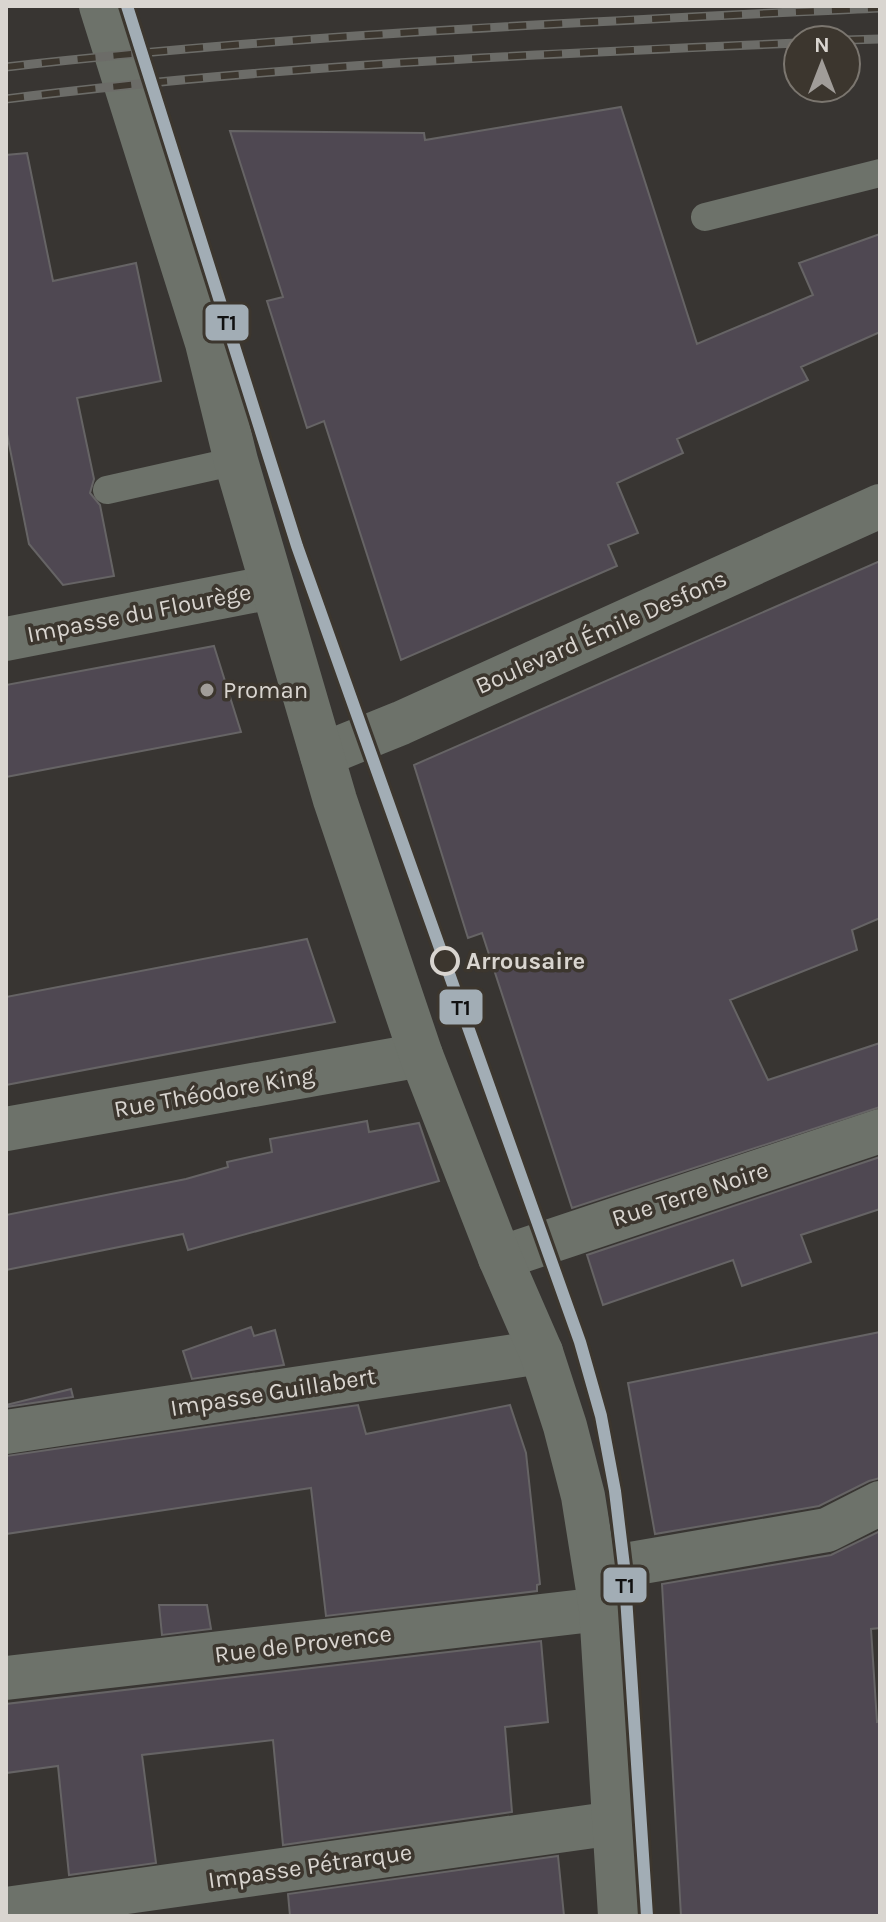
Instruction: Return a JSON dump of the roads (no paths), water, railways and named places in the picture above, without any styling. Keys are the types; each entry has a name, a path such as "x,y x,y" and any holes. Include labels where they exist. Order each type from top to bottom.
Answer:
{"street":[{"path":"101,6 207,343 236,461 322,755 421,1055 500,1258 541,1352 579,1482 598,1589 620,1916"},
{"name":"Boulevard Émile Desfons","path":"322,755 401,723 880,506"},
{"name":"Impasse du Flourège","path":"6,639 272,587"},
{"name":"Rue Théodore King","path":"6,1129 421,1055"},
{"name":"Rue Terre Noire","path":"500,1258 880,1131"},
{"name":"Impasse Guillabert","path":"6,1432 541,1352"},
{"name":"Rue de Provence","path":"6,1678 598,1589 827,1530 880,1503"},
{"name":"Impasse Pétrarque","path":"6,1909 615,1823"}],"lane":[{"path":"705,217 880,173"},
{"path":"107,490 236,461"}],"railway":[{"path":"6,67 333,38 880,8"},
{"path":"862,40 880,39"},
{"path":"6,99 302,70 782,44"}],"place":[{"name":"Proman","path":"207,690"},
{"name":"Arrousaire","path":"445,961"}]}
